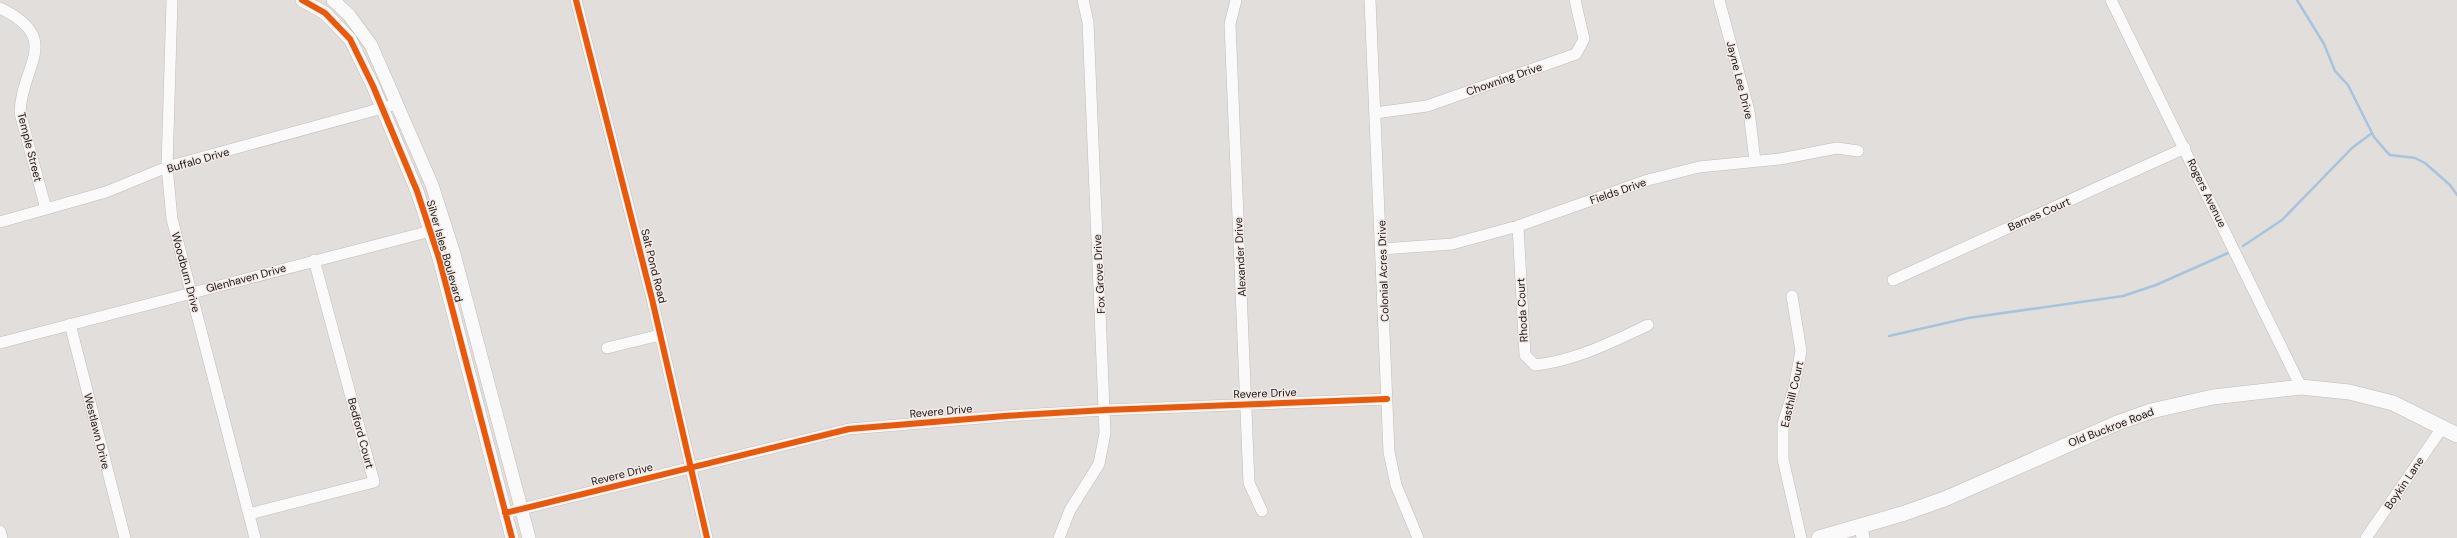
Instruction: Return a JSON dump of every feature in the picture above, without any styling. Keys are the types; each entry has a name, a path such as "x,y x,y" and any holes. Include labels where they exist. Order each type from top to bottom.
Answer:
{"main road":[{"name":"Old Buckroe Road","path":"1819,538 1862,532 1947,498 2117,423 2151,411 2213,396 2302,387 2349,392 2374,397 2393,403 2457,435"}],"street":[{"name":"Woodburn Drive","path":"172,0 167,168 172,219 255,538"},
{"name":"Silver Isles Boulevard","path":"302,0 325,14 350,39 383,110 417,191 430,231 512,538"},
{"name":"Silver Isles Boulevard","path":"333,0 363,31 432,185 446,227 529,538"},
{"name":"Salt Pond Road","path":"576,0 692,466 707,538"},
{"name":"Fox Grove Drive","path":"1059,538 1070,510 1099,464 1104,446 1105,410 1088,22 1083,0"},
{"name":"Alexander Drive","path":"1236,0 1230,24 1249,483 1262,511"},
{"name":"Colonial Acres Drive","path":"1370,0 1382,249 1387,399 1392,470 1418,538"},
{"name":"Chowning Drive","path":"1375,113 1427,106 1576,54 1584,39 1575,0"},
{"name":"Jayne Lee Drive","path":"1719,0 1749,111 1755,161"},
{"name":"Rogers Avenue","path":"2111,0 2302,387"},
{"name":"Temple Street","path":"0,8 16,16 30,29 35,42 36,56 20,99 20,113 46,209"},
{"name":"Buffalo Drive","path":"0,222 106,192 167,168 383,110 397,104"},
{"name":"Fields Drive","path":"1382,249 1452,244 1518,226 1656,178 1699,166 1780,159 1837,148 1858,151"},
{"name":"Barnes Court","path":"1893,280 2185,148"},
{"name":"Rhoda Court","path":"1518,226 1525,355 1535,365 1552,363 1595,349 1648,325"},
{"name":"Glenhaven Drive","path":"0,343 314,260 446,227"},
{"name":"Bedford Court","path":"249,514 374,482 314,260"},
{"name":"Easthill Court","path":"1792,296 1801,352 1794,388 1783,424 1783,459 1801,538"},
{"name":"Westlawn Drive","path":"70,324 124,538"},
{"path":"607,348 660,335"},
{"name":"Revere Drive","path":"506,513 692,466 849,429 1105,410 1387,399"},
{"name":"Boykin Lane","path":"2366,538 2442,428"},
{"path":"0,531 2,538"}],"waterway":[{"path":"2297,0 2324,44 2335,71 2348,85 2374,137 2390,155 2415,158 2425,163 2450,185 2457,195"},
{"path":"2243,246 2282,220 2352,148 2372,133"},
{"path":"1889,336 1968,318 2123,296 2156,285 2228,253"}],"cycle path":[{"path":"302,0 325,13 350,39 373,86 417,191 439,258 512,538"},
{"path":"576,0 652,299 707,538"},
{"path":"505,513 849,429 1005,416 1105,410 1387,399"}]}
